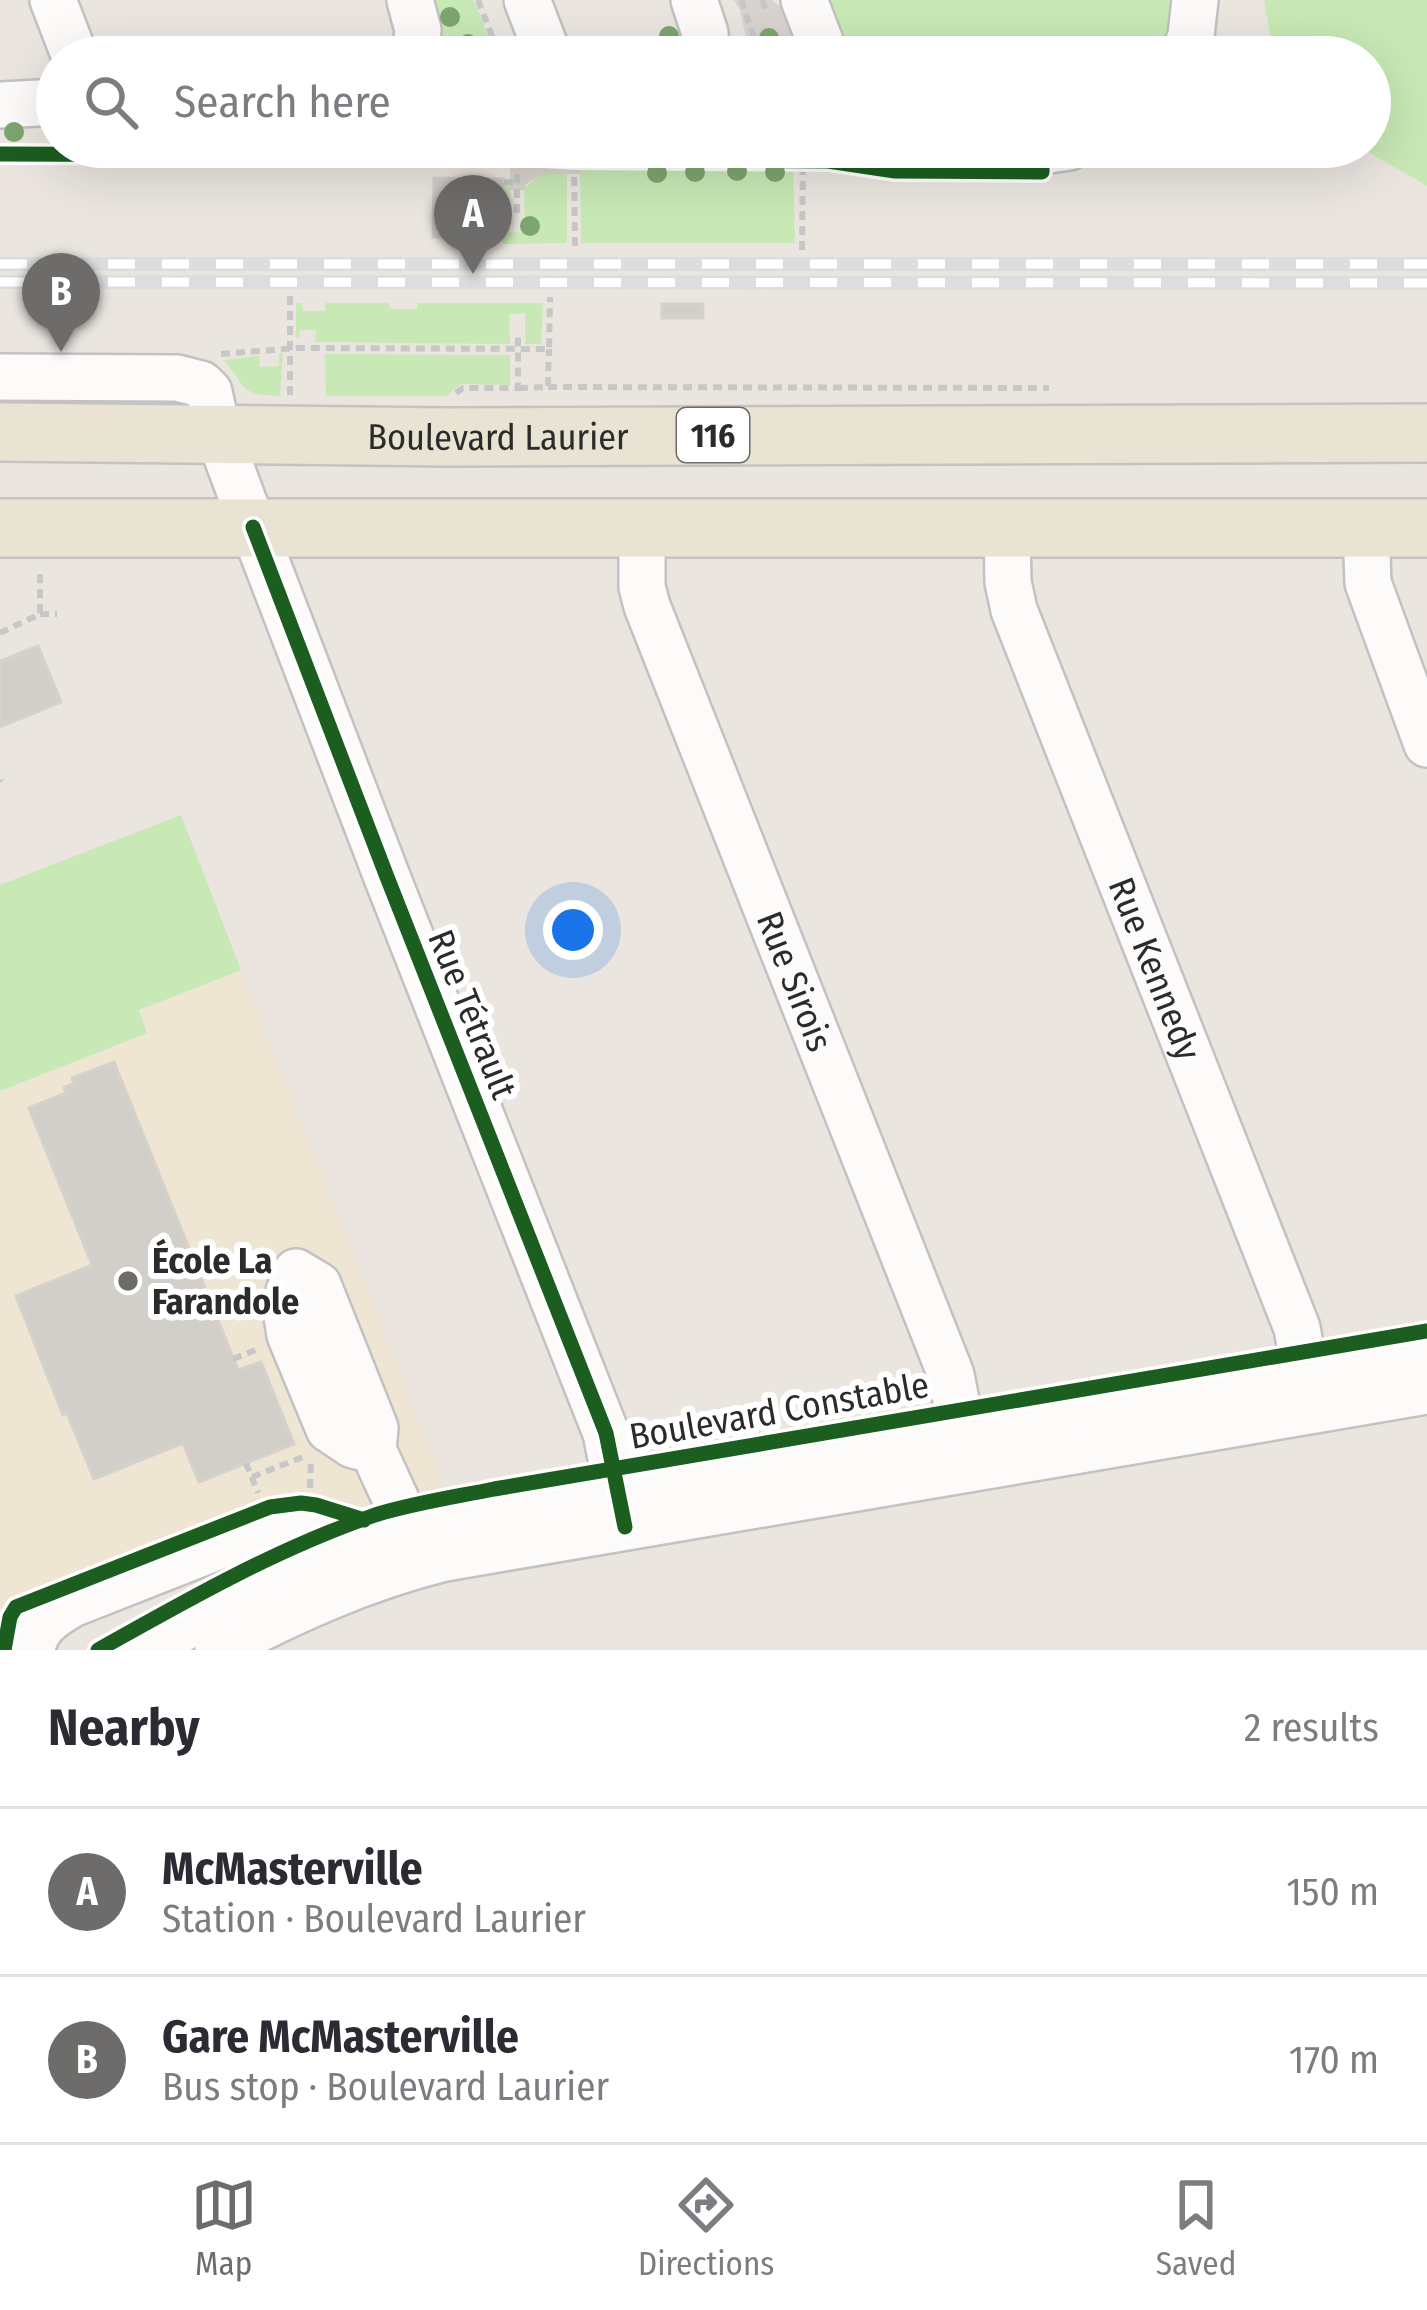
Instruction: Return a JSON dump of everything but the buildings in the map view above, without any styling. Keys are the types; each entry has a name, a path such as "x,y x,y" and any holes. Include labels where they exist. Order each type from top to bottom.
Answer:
{"main road":[{"name":"Boulevard Laurier","path":"0,432 448,436 1427,433"},
{"path":"0,527 1427,528"}],"street":[{"path":"53,0 67,36"},
{"path":"410,0 417,36"},
{"path":"527,0 540,36"},
{"path":"694,0 706,36"},
{"path":"805,0 818,36"},
{"path":"1191,36 1196,0"},
{"path":"0,105 36,103"},
{"name":"Rue Tétrault","path":"0,377 154,377 191,380 209,392 218,433 386,877 606,1433 622,1509"},
{"name":"Rue Sirois","path":"642,527 642,587 647,607 951,1376 962,1431"},
{"name":"Rue Kennedy","path":"1007,528 1009,592 1019,623 1298,1328 1308,1392"},
{"path":"1366,528 1368,584 1427,744"},
{"name":"Boulevard Constable","path":"144,1650 250,1591 347,1548 405,1530 622,1509 1308,1392 1427,1354"},
{"name":"Boulevard Constable","path":"218,1650 302,1607 407,1567 493,1548 622,1509 962,1431 1308,1392 1427,1390"},
{"path":"373,1450 405,1530"},
{"path":"32,1650 41,1626 72,1604 260,1530 308,1523 320,1526 347,1548"}],"path":[{"path":"478,0 492,36"},
{"path":"743,1 754,36"},
{"path":"518,168 518,213"},
{"path":"574,168 574,250"},
{"path":"802,250 804,168"},
{"path":"503,182 517,182"},
{"path":"279,400 290,400 290,296"},
{"path":"548,388 550,297"},
{"path":"518,334 518,388"},
{"path":"224,365 207,354 290,348 549,349"},
{"path":"447,399 463,388 1048,388"},
{"path":"40,568 40,614"},
{"path":"0,632 30,616 57,614"},
{"path":"233,1358 270,1344"},
{"path":"252,1477 312,1454"},
{"path":"246,1463 264,1509"}],"shaded area":[{"path":"734,0 772,0 785,11 790,36 746,36"},
{"path":"510,168 580,168 580,174 542,174 524,190 510,190"},
{"path":"241,970 447,1492 363,1513 304,1497 269,1503 17,1601 5,1616 0,1649 0,1091 147,1033 139,1010"}],"green space":[{"path":"427,0 474,0 488,36 429,36"},
{"path":"826,0 1175,0 1169,36 840,36"},
{"path":"1264,0 1427,0 1427,186 1391,165 1391,36 1270,36"},
{"path":"580,168 793,168 795,243 581,243"},
{"path":"542,174 567,174 567,243 503,244 503,185 510,185 509,232 525,233 524,188"},
{"path":"296,303 302,303 303,311 325,311 325,303 389,303 390,309 417,309 418,303 543,303 541,344 525,344 525,313 509,314 510,344 315,342 316,330 300,330 296,338"},
{"path":"279,353 283,353 280,396 249,391 223,360 259,356 260,367 279,366"},
{"path":"325,354 510,355 510,385 461,384 446,396 326,396"},
{"path":"181,815 241,970 139,1010 147,1033 0,1091 0,885"}],"railway":[{"path":"0,264 1427,264"},
{"path":"0,282 1427,283"}],"cycle path":[{"path":"0,154 36,154"},
{"path":"875,168 1042,172 1042,168"},
{"path":"253,527 606,1433 625,1527"},
{"path":"98,1650 268,1559 339,1528 405,1507 1427,1331"},
{"path":"4,1650 16,1607 270,1507 316,1505 364,1520"}],"place":[{"name":"McMasterville","path":"473,274"},
{"name":"Gare McMasterville","path":"61,352"},
{"name":"École La Farandole","path":"128,1281"}]}
